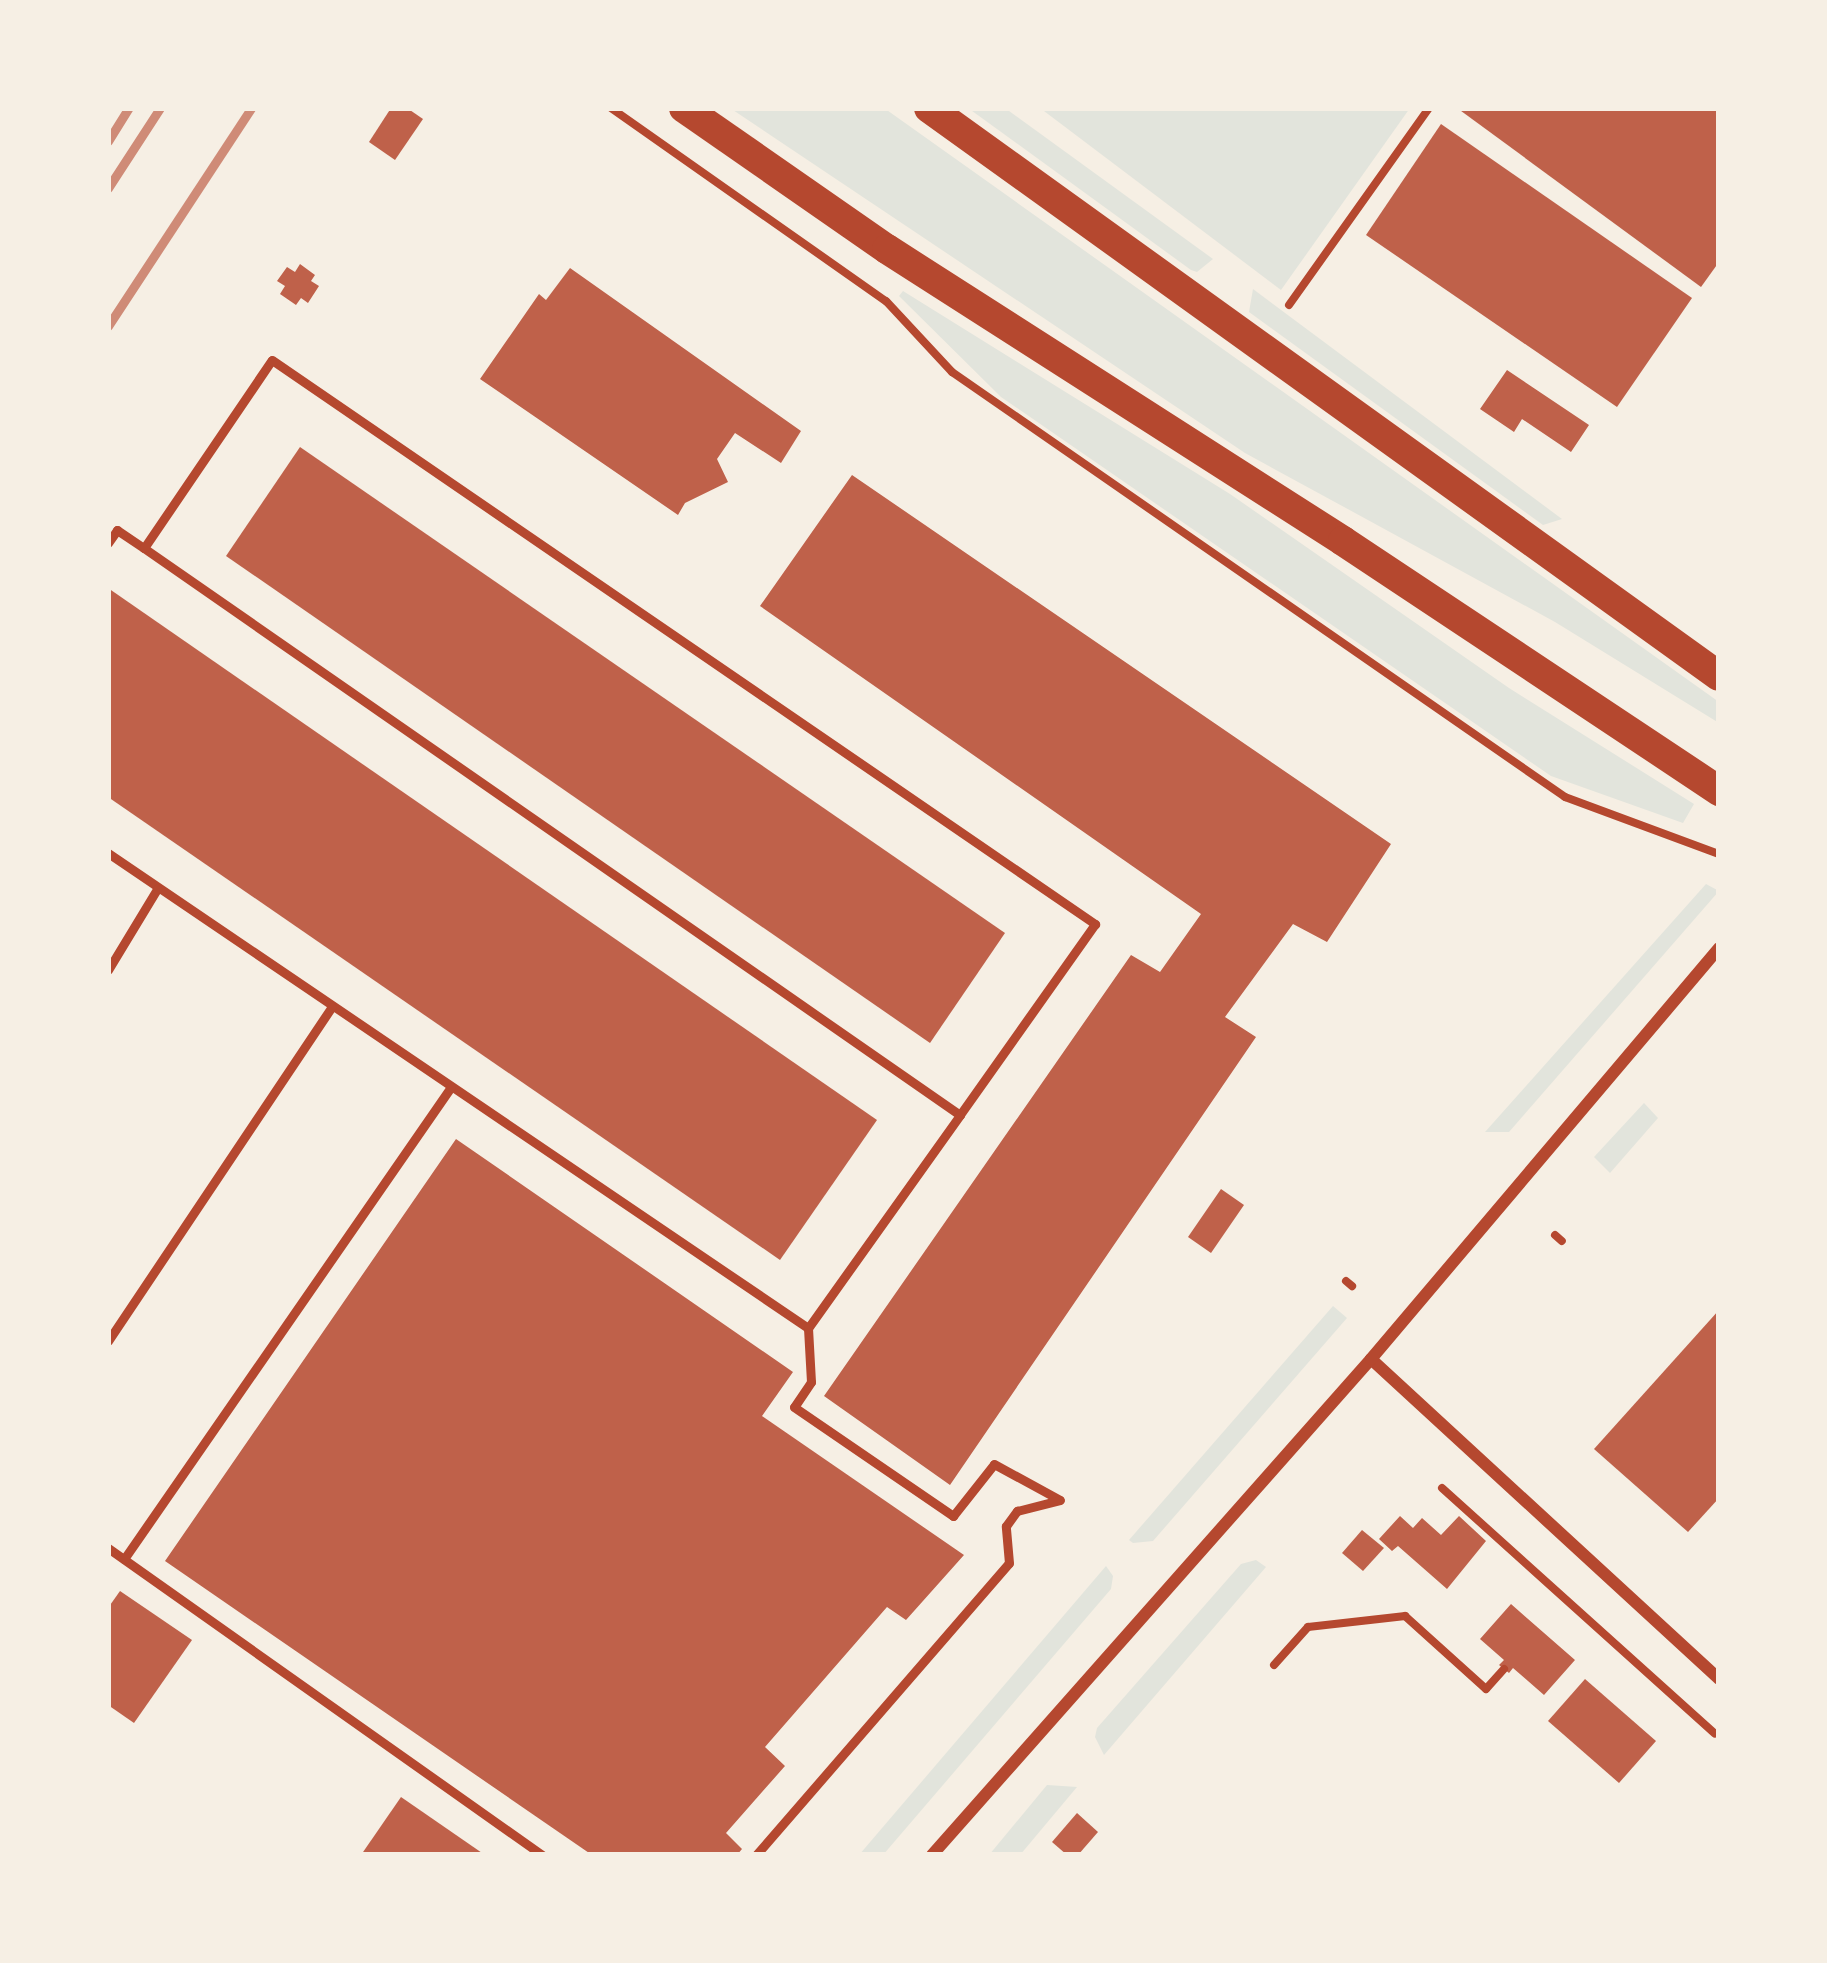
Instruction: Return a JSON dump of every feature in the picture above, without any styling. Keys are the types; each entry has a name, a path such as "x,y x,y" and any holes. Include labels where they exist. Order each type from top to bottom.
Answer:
{"main road":[{"path":"683,108 905,261 1343,541 1719,791"},
{"path":"928,108 1719,676"}],"street":[{"path":"932,1855 1371,1359 1719,948"},
{"path":"1371,1359 1719,1679"}],"lane":[{"path":"144,548 272,360 1095,924 808,1328 811,1382 794,1407 953,1516 994,1464 1060,1499 1018,1511 1006,1526 1009,1563 756,1855"},
{"path":"108,543 117,530 144,548 960,1115"},
{"path":"108,854 808,1328"},
{"path":"108,970 157,889"},
{"path":"108,1341 332,1006"},
{"path":"124,1558 451,1087"},
{"path":"108,1548 536,1852"}],"path":[{"path":"611,108 886,301 952,372 1565,797 1719,854"},
{"path":"1289,305 1429,108"},
{"path":"1698,843 1707,831"},
{"path":"1442,1488 1715,1734"},
{"path":"1274,1664 1307,1627 1405,1616 1486,1689 1504,1669"}],"shaded area":[{"path":"730,108 884,108 1719,702 1719,723 1555,622 1245,453"},
{"path":"968,108 1005,108 1213,259 1197,272 1191,270"},
{"path":"1040,108 1410,108 1281,290"},
{"path":"1253,289 1562,519 1543,525 1249,312"},
{"path":"903,291 1230,494 1509,688 1694,804 1683,823 1551,776 1001,397 899,296"},
{"path":"1706,884 1719,891 1509,1132 1485,1132"},
{"path":"1644,1103 1658,1118 1610,1173 1594,1157"},
{"path":"1333,1306 1347,1318 1153,1541 1129,1540"},
{"path":"1256,1560 1266,1567 1104,1755 1095,1737 1097,1728 1241,1564"},
{"path":"1106,1566 1113,1576 1111,1589 883,1855 859,1855"},
{"path":"1047,1785 1077,1787 1020,1855 989,1855"}],"building":[{"path":"391,108 407,108 423,119 395,160 369,142"},
{"path":"1457,108 1719,108 1719,262 1701,287"},
{"path":"1441,124 1692,298 1617,407 1366,235"},
{"path":"300,264 315,275 311,281 319,286 308,303 301,298 296,305 280,294 285,286 277,281 287,267 295,272"},
{"path":"570,268 801,431 781,463 735,433 717,459 728,482 685,503 678,515 480,379 539,294 546,300"},
{"path":"1507,370 1589,425 1571,452 1522,419 1514,432 1480,409"},
{"path":"300,447 1005,933 930,1043 226,556"},
{"path":"852,475 1391,844 1327,942 1293,924 1225,1017 1256,1037 950,1485 824,1396 1131,955 1160,972 1201,914 760,606"},
{"path":"108,588 877,1120 780,1260 108,797"},
{"path":"456,1139 793,1372 762,1416 964,1555 906,1620 887,1607 765,1747 785,1766 726,1833 742,1849 737,1855 592,1855 165,1561"},
{"path":"1221,1189 1244,1205 1211,1253 1188,1237"},
{"path":"1719,1310 1719,1498 1688,1532 1594,1449"},
{"path":"1400,1516 1413,1528 1422,1518 1441,1535 1459,1516 1486,1541 1447,1589 1398,1546 1392,1551 1379,1539"},
{"path":"1362,1530 1384,1548 1363,1571 1342,1553"},
{"path":"120,1591 192,1640 134,1723 108,1705 108,1608"},
{"path":"1511,1604 1575,1660 1544,1695 1513,1668 1509,1673 1499,1665 1504,1660 1480,1639"},
{"path":"1585,1679 1656,1741 1619,1783 1548,1721"},
{"path":"401,1797 485,1855 361,1855"},
{"path":"1077,1813 1098,1832 1078,1855 1067,1855 1052,1842"}],"railway":[{"path":"108,141 129,108"},
{"path":"108,188 160,108"},
{"path":"108,326 251,108"}]}
